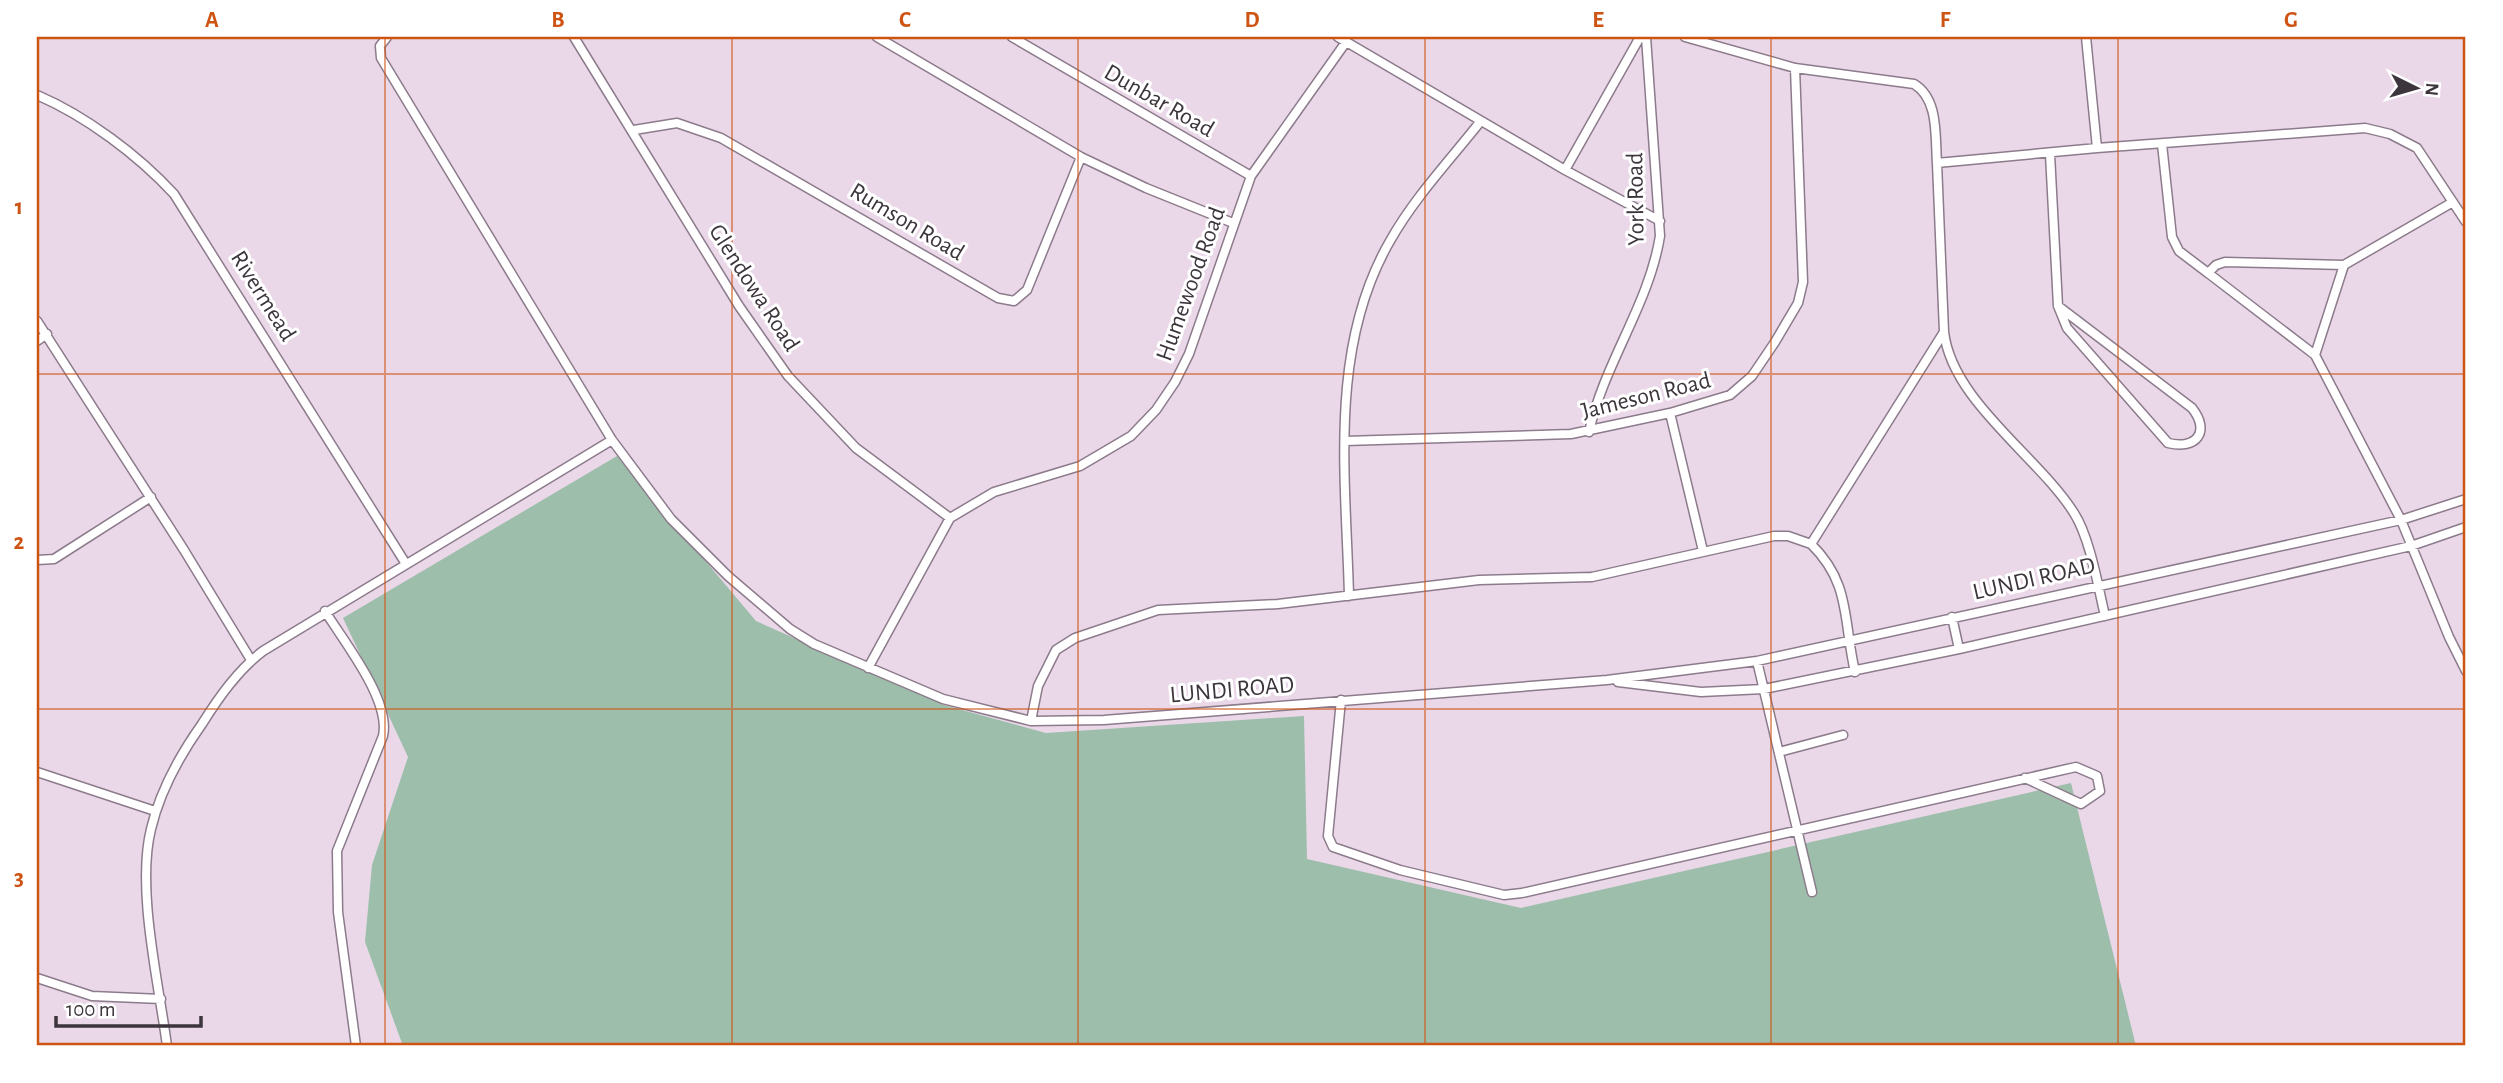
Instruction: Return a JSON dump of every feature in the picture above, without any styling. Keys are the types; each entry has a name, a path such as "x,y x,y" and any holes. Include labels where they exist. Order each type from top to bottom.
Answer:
{"street":[{"name":"LUNDI ROAD","path":"387,37 380,46 381,58 612,440 671,519 737,584 814,644 943,699 1031,721 1104,720 1607,680 1757,661 2097,584 2401,520 2466,499"},
{"name":"Glendowa Road","path":"574,37 634,130 738,306 789,376 856,448 950,518"},
{"path":"877,37 1080,157 1233,223"},
{"name":"Dunbar Road","path":"1012,37 1251,176"},
{"path":"1565,170 1640,37"},
{"name":"York Road","path":"1589,432 1602,390 1656,259 1660,221 1646,37"},
{"path":"1685,37 1795,68 1914,84 1924,90 1931,102 1937,163 1944,332 1949,358 1956,373 2073,512 2105,616"},
{"path":"2086,37 2097,148"},
{"path":"1342,39 1480,122 1660,221"},
{"name":"Humewood Road","path":"950,518 994,492 1080,466 1131,436 1139,428 1175,382 1189,354 1251,176 1342,39"},
{"name":"Jameson Road","path":"1345,441 1521,437 1589,432 1670,413 1730,395 1741,388 1768,353 1798,303 1803,282 1795,68"},
{"name":"Rivermead","path":"37,96 85,122 174,194 407,564"},
{"path":"1349,596 1345,393 1350,353 1379,264 1397,228 1480,122"},
{"name":"Rumson Road","path":"634,130 677,123 721,138 890,233 998,298 1014,301 1027,290 1080,157"},
{"path":"1937,163 2365,128 2390,134 2417,148 2466,222"},
{"path":"2162,144 2172,237 2179,251 2315,355 2401,520 2466,671"},
{"path":"2050,154 2058,306 2067,328 2168,443 2183,447 2192,443 2202,428 2202,420 2192,408 2058,306"},
{"path":"2208,273 2225,262 2344,265 2453,202"},
{"path":"2315,355 2344,265"},
{"path":"37,321 251,660"},
{"path":"1811,544 1944,332"},
{"path":"37,341 47,334"},
{"path":"1670,413 1703,551"},
{"path":"167,1046 146,872 148,846 155,811 184,751 216,702 251,660 325,611 612,440"},
{"path":"37,560 54,559 151,498"},
{"path":"868,668 950,518"},
{"name":"LUNDI ROAD","path":"1607,680 1701,692 1764,690 1959,649 2411,546 2466,527"},
{"path":"1031,721 1038,686 1056,650 1075,638 1158,610 1278,604 1479,580 1592,577 1774,536 1788,536 1811,544 1826,559 1841,584 1855,671"},
{"path":"325,611 374,693 385,718 383,736 337,851 338,912 356,1046"},
{"path":"1952,617 1959,649"},
{"path":"1757,661 1812,891"},
{"path":"1341,700 1328,836 1338,850 1400,870 1494,894 1510,895 1797,829 2025,778 2076,767 2097,776 2099,791 2081,804 2025,778"},
{"path":"1779,752 1843,735"},
{"path":"37,772 155,811"},
{"path":"37,978 92,996 160,999"}],"green space":[{"path":"617,456 756,621 944,705 1046,733 1304,716 1307,859 1521,908 2071,783 2136,1046 403,1046 365,942 372,865 408,757 343,618"}]}
